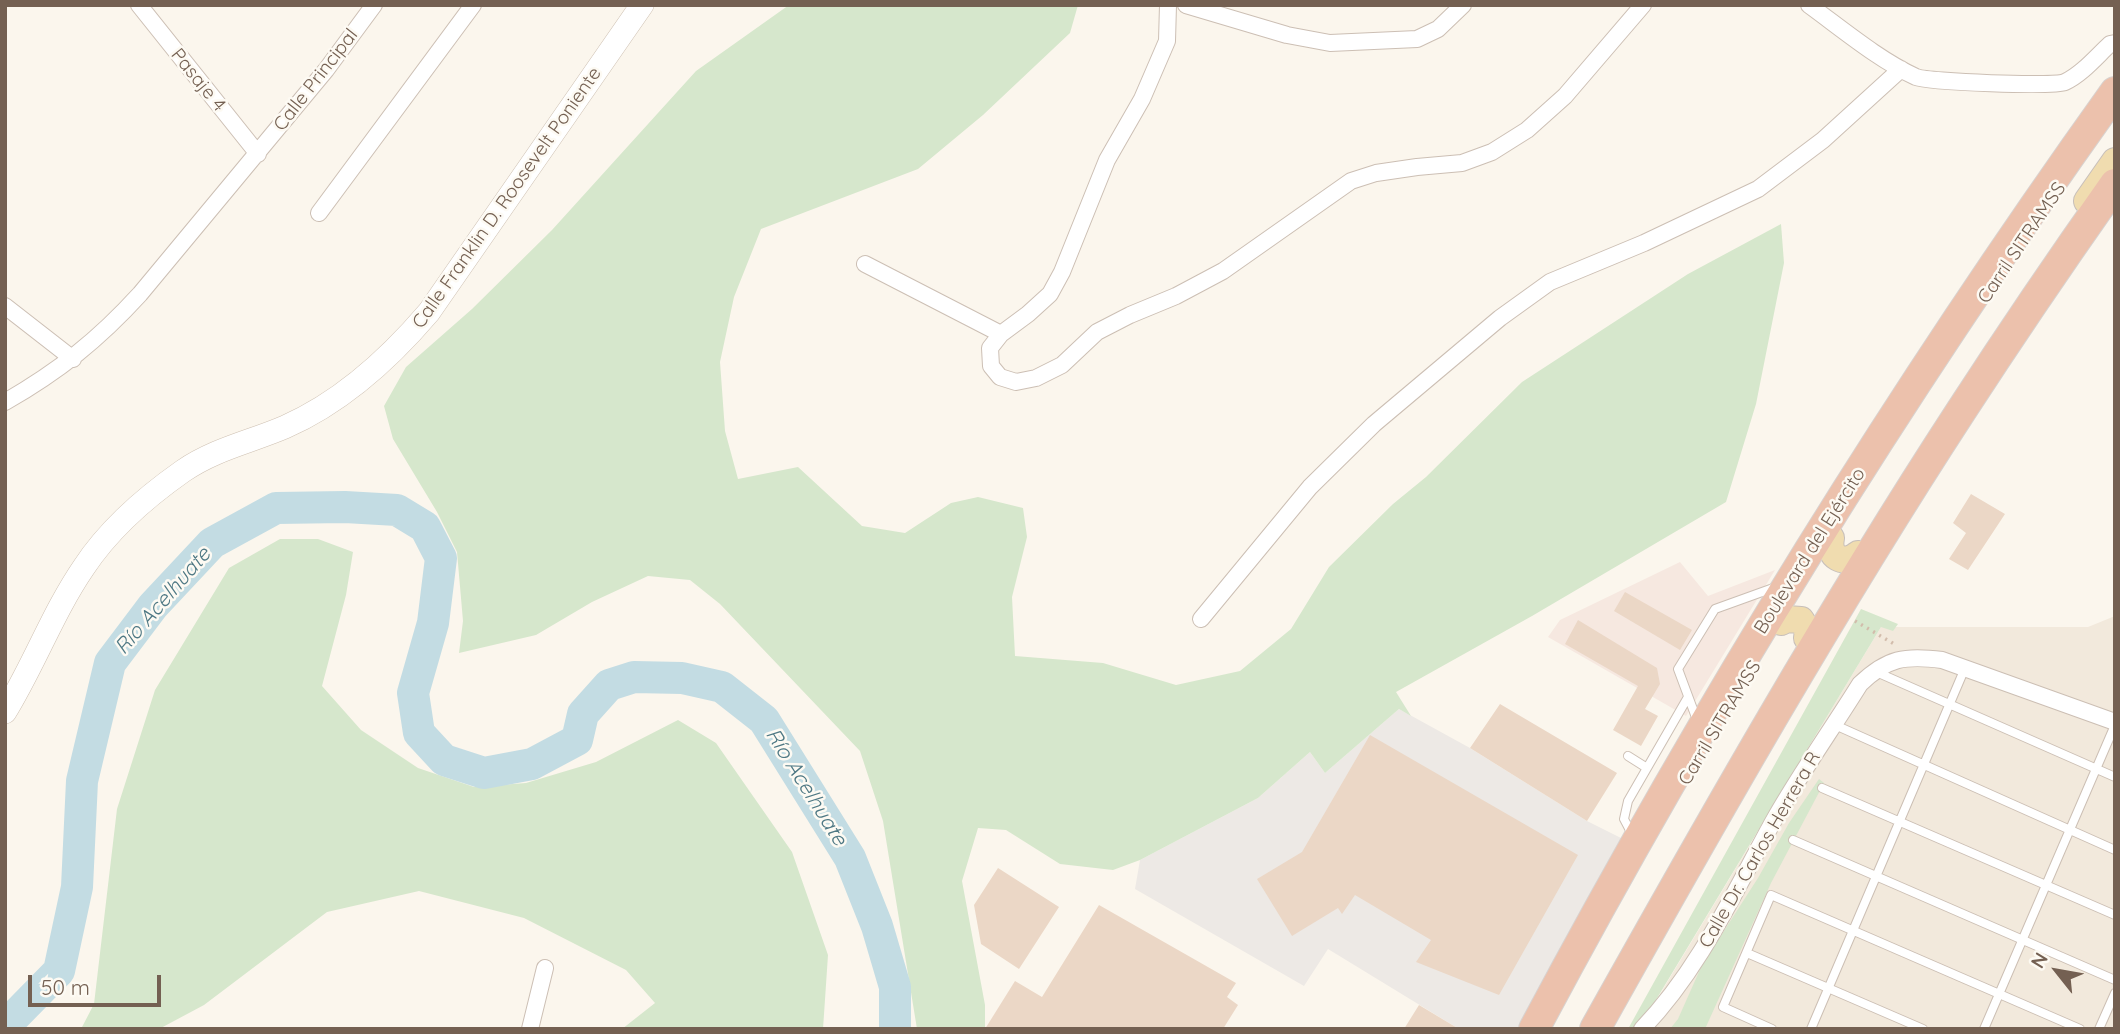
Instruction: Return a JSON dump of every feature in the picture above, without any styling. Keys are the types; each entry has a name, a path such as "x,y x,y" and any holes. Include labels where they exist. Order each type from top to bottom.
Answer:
{"highway":[{"name":"Boulevard del Ejército","path":"1534,1029 1636,841 1792,581 1913,386 2026,216 2115,92"},
{"path":"1595,1029 1702,839 1837,611 1960,413 2115,184"}],"main road":[{"name":"Calle Franklin D. Roosevelt Poniente","path":"5,712 81,571 108,536 142,503 202,459 219,450 282,428 319,409 371,372 410,334 429,312 642,5"},
{"name":"Carril SITRAMSS","path":"1545,1029 1645,847 1832,538 1964,329 2115,109"},
{"name":"Carril SITRAMSS","path":"1580,1029 1700,814 1858,554 1959,395 2115,161"},
{"path":"1832,538 1829,546 1837,559 1845,561 1858,554"},
{"path":"1781,622 1787,619 1801,620 1808,631 1807,638"}],"street":[{"name":"Calle Principal","path":"5,402 73,359 140,294 258,154 374,5"},
{"path":"319,213 473,5"},
{"path":"1168,5 1167,41 1142,99 1107,160 1062,272 1050,294 1001,334 990,348 991,366 1000,377 1016,382 1036,378 1062,365 1097,332 1223,271 1351,181 1376,173 1462,163 1492,152 1527,130 1565,96 1643,5"},
{"path":"1186,5 1287,35 1330,43 1356,43 1417,39 1438,29 1463,5"},
{"path":"1809,5 1901,69 1920,78 2063,83 2110,44 2115,43"},
{"name":"Pasaje 4","path":"149,10 258,154"},
{"path":"1201,619 1310,487 1374,424 1500,318 1550,282 1644,243 1758,189 1823,140 1901,69"},
{"path":"865,264 1001,334"},
{"path":"5,306 73,359"},
{"name":"Calle Dr. Carlos Herrera R","path":"1643,1029 1662,1009 1718,926 1774,819 1860,684 1874,671 1892,660 1916,656 1942,660 2115,723"},
{"path":"530,1029 545,968"}],"lane":[{"path":"1701,730 1678,669 1716,609 1792,581"},
{"path":"1811,1029 1965,668"},
{"path":"1874,671 2115,777"},
{"path":"1636,841 1626,826 1625,811 1688,697"},
{"path":"1984,1029 2115,723"},
{"path":"1835,724 2115,850"},
{"path":"1628,756 1647,768"},
{"path":"1822,788 2115,915"},
{"path":"1793,841 2115,980"},
{"path":"1772,1029 1723,1007 1771,895 2080,1029"},
{"path":"1747,953 1923,1029"},
{"path":"2099,1029 2115,993"}],"path":[{"path":"1837,611 1916,656"}],"shaded area":[{"path":"1680,562 1708,596 1775,570 1686,716 1548,637 1560,620"},
{"path":"2115,616 2115,1029 1639,1029 1881,627 2088,627"},
{"path":"1399,709 1470,748 1587,821 1627,841 1522,1029 1459,1029 1328,949 1304,986 1135,889 1140,860 1258,798 1310,752 1325,773"}],"green space":[{"path":"789,5 1078,5 1070,33 983,115 918,169 761,229 734,297 720,362 725,431 738,479 798,467 862,526 905,533 951,503 978,497 1023,508 1027,537 1012,597 1015,656 1103,663 1176,685 1240,671 1291,629 1329,567 1393,504 1426,477 1522,382 1688,274 1781,224 1784,263 1756,404 1726,502 1396,692 1411,716 1399,709 1325,773 1310,752 1258,798 1140,860 1113,870 1060,864 1006,830 978,828 962,881 985,1005 985,1029 917,1029 883,821 860,751 720,604 690,580 648,576 592,602 536,635 459,653 463,621 457,552 437,512 393,439 384,406 406,367 472,309 552,230 696,71"},
{"path":"280,539 318,539 353,552 346,595 322,686 361,730 418,768 474,787 526,783 596,762 678,720 716,743 792,852 828,955 823,1029 622,1029 655,1003 626,970 524,918 419,891 327,912 204,1005 159,1029 81,1029 94,1004 117,809 155,690 229,568"},
{"path":"1861,609 1898,624 1893,631 1881,627 1639,1028 1628,1029"},
{"path":"1819,779 1824,783 1771,883 1705,1029 1670,1029 1678,1019 1702,965"}],"building":[{"path":"1971,494 2005,514 1968,570 1949,559 1966,533 1953,523"},
{"path":"1625,592 1692,630 1680,650 1614,611"},
{"path":"1578,620 1657,668 1660,684 1645,709 1658,716 1641,746 1613,730 1638,686 1565,644"},
{"path":"1500,704 1617,773 1587,821 1470,748"},
{"path":"1370,735 1578,855 1499,995 1416,962 1431,940 1355,895 1342,914 1338,908 1292,936 1257,879 1302,852"},
{"path":"998,868 1059,907 1019,969 981,944 974,905"},
{"path":"1099,905 1236,983 1227,997 1238,1005 1223,1029 985,1029 1015,981 1042,997"},
{"path":"1419,1005 1459,1029 1404,1029"}],"waterway":[{"name":"Río Acelhuate","path":"5,1026 59,971 77,887 82,781 110,663 153,606 212,543 276,508 345,507 397,510 425,527 441,558 433,623 413,693 419,733 444,760 484,773 532,764 577,740 583,714 609,685 634,677 682,678 722,687 764,720 850,858 877,926 895,987 895,1029"}]}
